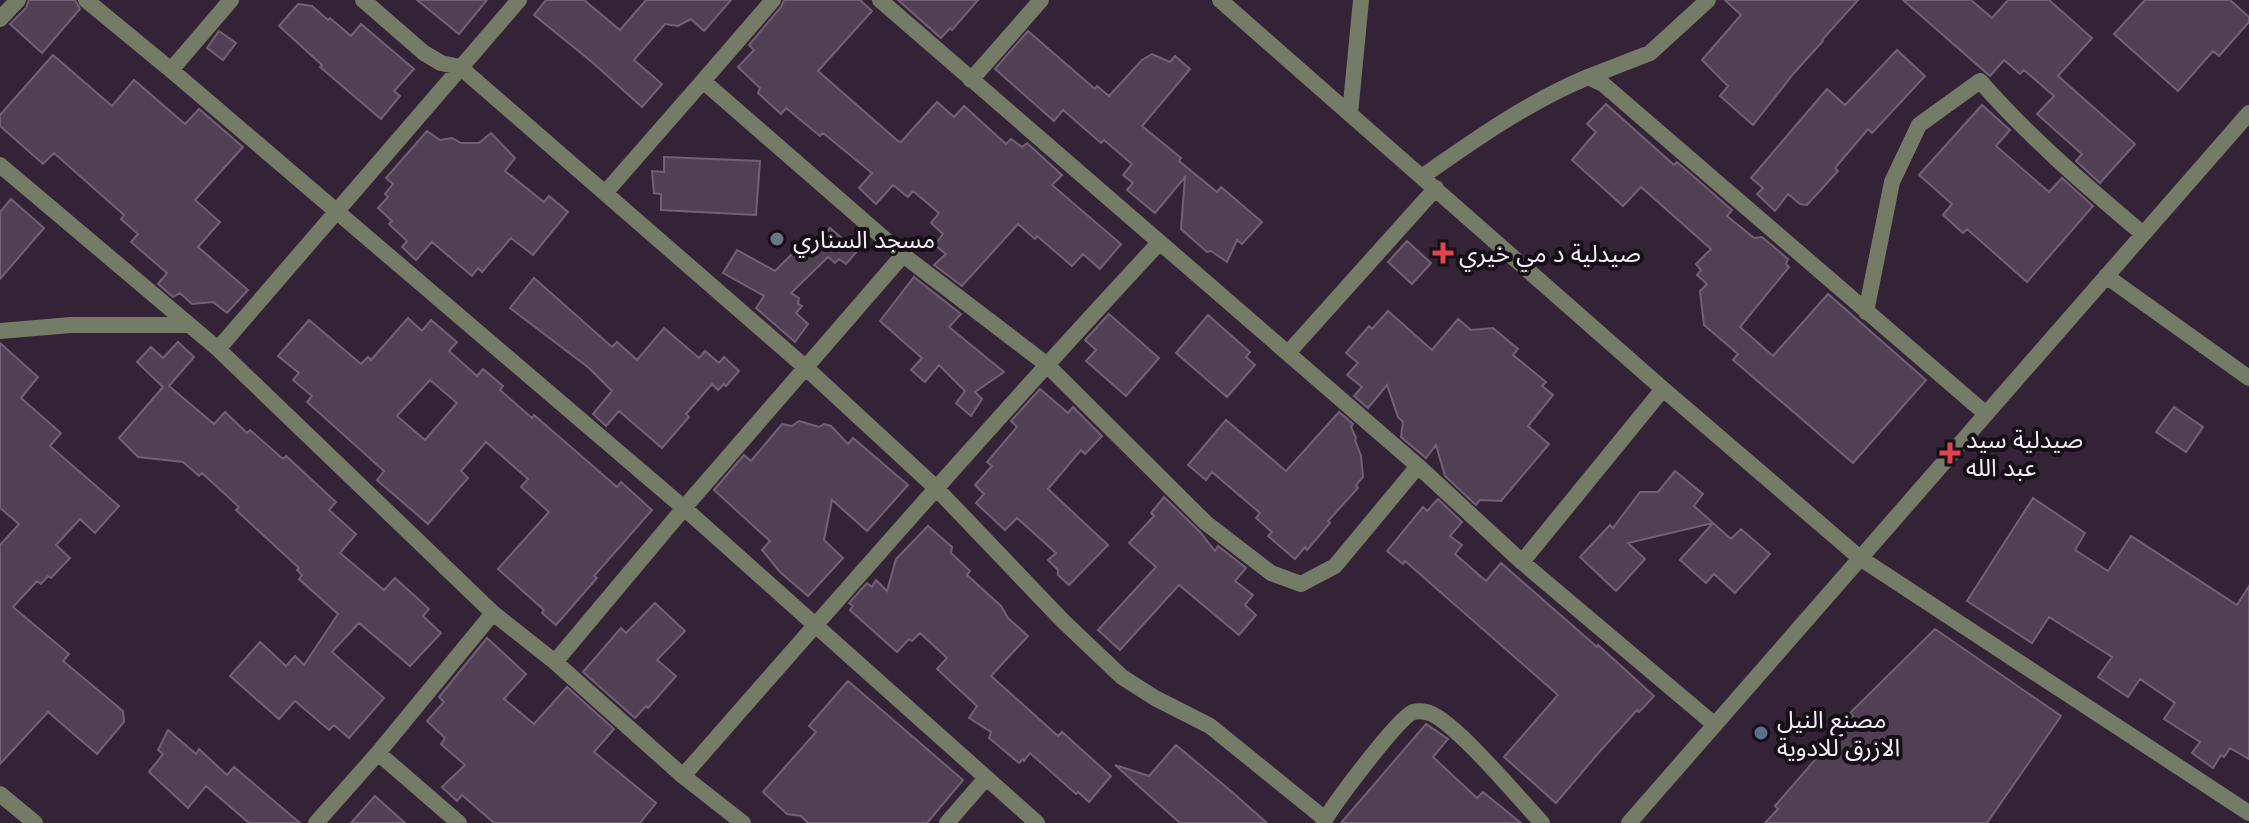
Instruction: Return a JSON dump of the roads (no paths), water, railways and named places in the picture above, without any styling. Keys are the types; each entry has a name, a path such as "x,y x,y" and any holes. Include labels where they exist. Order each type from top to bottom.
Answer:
{"street":[{"path":"0,19 18,0"},
{"path":"86,0 684,508 1037,823"},
{"path":"171,70 231,0"},
{"path":"363,0 424,53 441,63 460,67 805,367 935,487 1063,621 1122,677 1210,726 1324,821 1393,730 1414,712 1428,712 1439,717 1471,746 1542,823"},
{"path":"218,349 519,0"},
{"path":"605,193 773,0"},
{"path":"880,0 1418,466 1522,562 1715,725"},
{"path":"971,80 1041,0"},
{"path":"1220,0 1860,558 2249,813"},
{"path":"1350,114 1361,0"},
{"path":"1423,176 1504,120 1569,85 1650,53 1708,0"},
{"path":"1588,77 1603,84 1986,414"},
{"path":"703,81 903,255 1046,364 1206,523 1271,573 1301,584 1335,566 1418,466"},
{"path":"1866,312 1892,182 1919,125 1980,81 2008,113 2143,234"},
{"path":"1640,820 1715,725 2249,113"},
{"path":"0,165 218,349 493,613 555,662 683,776 743,823"},
{"path":"1288,353 1436,188"},
{"path":"683,776 935,487 1159,243"},
{"path":"555,662 903,255"},
{"path":"2106,276 2249,378"},
{"path":"0,331 71,325 189,325"},
{"path":"1522,562 1663,389"},
{"path":"316,823 493,613"},
{"path":"378,753 459,823"},
{"path":"947,823 986,778"},
{"path":"0,794 35,823"}],"place":[{"name":"مسجد السناري","path":"777,239"},
{"name":"صيدلية د مي خيري","path":"1443,253"},
{"name":"صيدلية سيد عبد الله","path":"1950,453"},
{"name":"مصنع النيل الازرق للادوية","path":"1761,733"}]}
